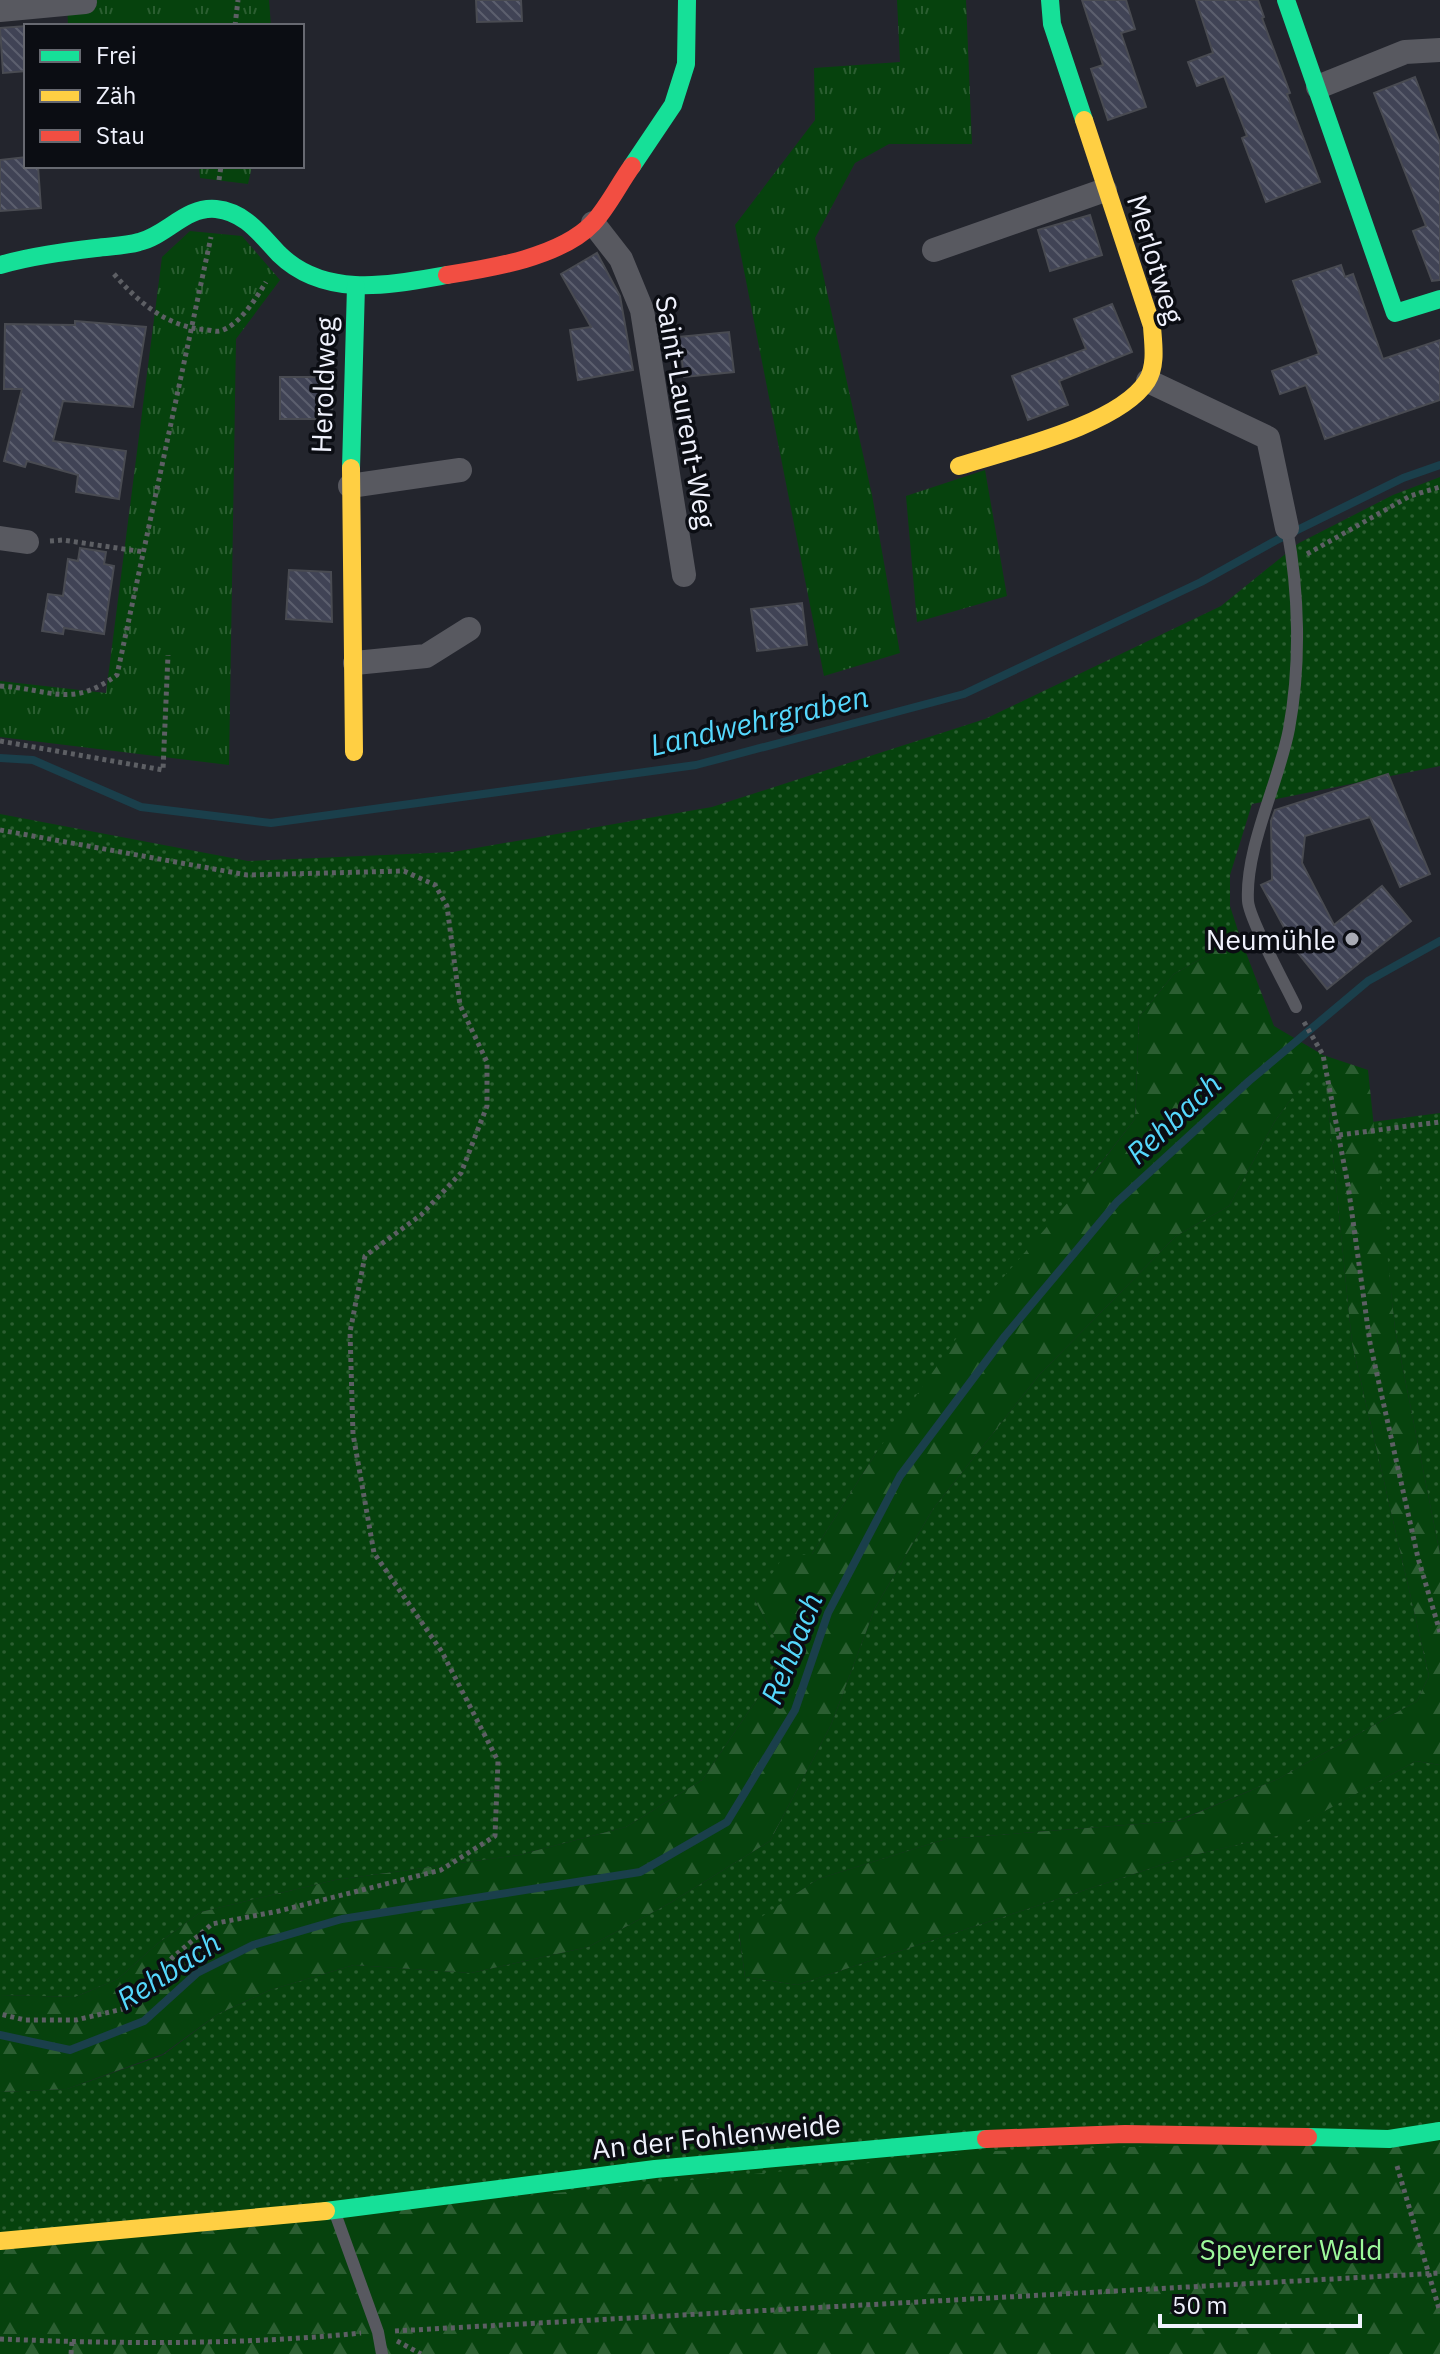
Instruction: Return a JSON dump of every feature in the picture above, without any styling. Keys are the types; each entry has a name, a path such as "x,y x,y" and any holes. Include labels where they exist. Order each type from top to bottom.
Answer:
{"street":[{"path":"0,265 32,256 141,242 198,210 216,209 238,215 255,227 281,256 318,278 330,283 356,286 395,284 484,269 565,245 593,223 673,105 686,64 687,0"},
{"name":"Merlotweg","path":"1050,0 1052,24 1152,326 1153,355 1148,381"},
{"path":"1286,0 1395,313 1440,299"},
{"path":"0,10 85,2"},
{"path":"1318,87 1405,52 1440,50"},
{"path":"934,250 1105,190"},
{"name":"Saint-Laurent-Weg","path":"593,223 621,259 642,310 684,575"},
{"name":"Heroldweg","path":"354,752 350,486 356,286"},
{"path":"959,466 1080,425 1122,406 1148,381 1268,438 1288,536"},
{"name":"Heroldweg","path":"350,486 460,470"},
{"path":"0,538 27,542"},
{"path":"355,663 426,656 469,629"},
{"name":"An der Fohlenweide","path":"0,2241 334,2210 655,2169 957,2140 1125,2134 1389,2139 1440,2131"}],"lane":[{"path":"1288,536 1297,656 1289,729 1248,875 1248,905 1296,1007"},
{"path":"334,2210 378,2332 382,2354"}],"path":[{"path":"235,24 238,0"},
{"path":"0,686 70,696 98,689 117,675 216,209"},
{"path":"92,249 132,294 165,319 192,329 219,331 235,321 260,293 281,256"},
{"path":"1292,562 1410,496 1440,487"},
{"path":"27,542 63,540 144,552"},
{"path":"0,741 163,770 168,655"},
{"path":"0,830 247,875 404,871 435,885 447,906 460,1005 487,1062 487,1106 461,1173 421,1215 365,1256 350,1332 353,1434 374,1553 442,1652 498,1761 495,1836 441,1870 279,1911 212,1924 173,1957 127,2008 76,2020 25,2020 0,2014"},
{"path":"1296,1007 1323,1055 1348,1185 1370,1343 1418,1558 1440,1632"},
{"path":"1339,1135 1440,1122"},
{"path":"1389,2139 1440,2312"},
{"path":"0,2339 72,2342 306,2339 378,2332 1440,2273"},
{"path":"71,2354 72,2342"}],"green space":[{"path":"67,0 269,0 271,24 68,24"},
{"path":"897,0 966,0 972,144 889,144 855,163 815,238 872,495 900,653 824,676 735,225 815,120 814,68 900,62"},
{"path":"199,168 252,168 248,184 200,178"},
{"path":"190,231 242,236 280,280 236,339 229,765 0,737 0,681 106,693 162,257"},
{"path":"985,470 1007,596 917,622 906,496"},
{"path":"1440,477 1440,766 1252,804 1230,875 1230,906 1240,937 1174,974 1139,1017 1135,1119 876,1453 812,1554 755,1600 780,1647 768,1683 702,1780 626,1827 519,1855 335,1880 201,1912 157,1944 118,1979 75,1997 0,1995 0,814 248,861 453,852 712,807 985,719 1221,606 1299,543 1393,495"},
{"path":"1240,937 1274,1026 1323,1055 1368,1070 1395,1329 1440,1554 1440,1765 1416,1761 1281,1835 1185,1857 797,1985 745,1977 739,1932 818,1879 946,1839 1178,1821 1278,1779 1417,1701 1429,1676 1352,1343 1323,1056 1275,1121 1229,1206 1176,1236 1040,1374 933,1509 875,1608 831,1725 770,1841 670,1903 588,1947 471,1973 354,1965 270,1990 218,2014 163,2054 67,2089 0,2092 0,1995 75,1997 118,1979 157,1944 201,1912 335,1880 519,1855 626,1827 702,1780 768,1683 780,1647 755,1600 783,1557 812,1554 876,1453 981,1303 1095,1171 1135,1119 1139,1017 1174,974"},
{"path":"1323,1055 1352,1343 1429,1676 1417,1701 1278,1779 1177,1821 946,1839 818,1879 739,1933 745,1977 797,1985 1185,1857 1280,1835 1416,1761 1440,1765 1440,2138 0,2246 0,2092 67,2089 163,2055 218,2014 270,1990 354,1965 471,1973 588,1947 670,1903 770,1841 831,1725 875,1608 933,1509 1040,1374 1176,1236 1229,1206 1275,1121"},
{"path":"1440,1113 1440,1554 1395,1329 1372,1122"},
{"name":"Speyerer Wald","path":"1440,2138 1440,2354 0,2354 0,2246 994,2151"}],"building":[{"path":"476,0 521,0 522,21 477,22"},
{"path":"1082,0 1126,0 1135,29 1121,33 1146,107 1108,120 1091,69 1103,65"},
{"path":"1196,0 1258,0 1290,93 1287,94 1320,182 1266,202 1242,138 1247,136 1224,76 1197,86 1188,62 1213,53"},
{"path":"24,26 24,71 3,73 0,28"},
{"path":"1415,77 1440,143 1440,280 1432,281 1413,231 1426,226 1374,93"},
{"path":"24,157 24,168 38,168 41,208 0,211 0,160"},
{"path":"1090,215 1102,255 1050,271 1038,230"},
{"path":"597,253 620,296 633,370 578,380 570,330 591,327 561,274"},
{"path":"1341,265 1345,277 1353,274 1383,359 1440,340 1440,400 1325,439 1306,385 1280,394 1272,371 1319,354 1293,281"},
{"path":"1112,304 1132,352 1059,381 1068,405 1028,420 1012,376 1086,349 1074,319"},
{"path":"75,321 146,327 133,407 63,401 53,441 126,451 119,499 76,492 78,475 27,461 25,467 4,461 22,389 4,389 5,324 75,325"},
{"path":"729,332 734,372 684,377 679,337"},
{"path":"280,377 333,377 332,419 280,419"},
{"path":"80,548 106,552 104,564 114,566 104,634 64,628 63,634 42,631 48,594 63,596 68,559 78,561"},
{"path":"289,570 331,572 332,622 286,619"},
{"path":"802,603 807,645 757,651 751,609"},
{"path":"1388,774 1430,874 1400,887 1370,817 1305,836 1302,863 1334,925 1382,886 1411,921 1327,989 1298,953 1261,885 1272,880 1271,821 1275,810"}],"waterway":[{"name":"Landwehrgraben","path":"0,758 33,760 141,807 271,823 696,765 964,694 1201,582 1275,541 1403,478 1440,465"},
{"name":"Rehbach","path":"0,2035 70,2050 144,2021 197,1973 253,1945 342,1919 640,1872 727,1822 795,1710 828,1613 900,1476 1005,1336 1117,1202 1249,1081 1368,981 1440,941"}],"traffic: fast":[{"path":"632,166 673,105 686,64 687,0"},
{"path":"1050,0 1052,24 1084,120"},
{"path":"1286,0 1395,313 1440,299"},
{"path":"0,265 139,242 195,212 216,209 244,219 279,254 317,278 337,283 381,285 447,275"},
{"path":"351,468 356,286"},
{"path":"1308,2137 1389,2139 1440,2131"},
{"path":"326,2211 655,2169 986,2139"}],"traffic: slow":[{"path":"959,466 1033,444 1088,423 1133,397 1150,375 1154,354 1152,326 1084,120"},
{"path":"351,468 354,752"},
{"path":"0,2241 326,2211"}],"traffic: jam":[{"path":"447,275 544,253 579,235 604,210 632,166"},
{"path":"986,2139 1125,2134 1308,2137"}],"place":[{"name":"Neumühle","path":"1352,939"}]}
